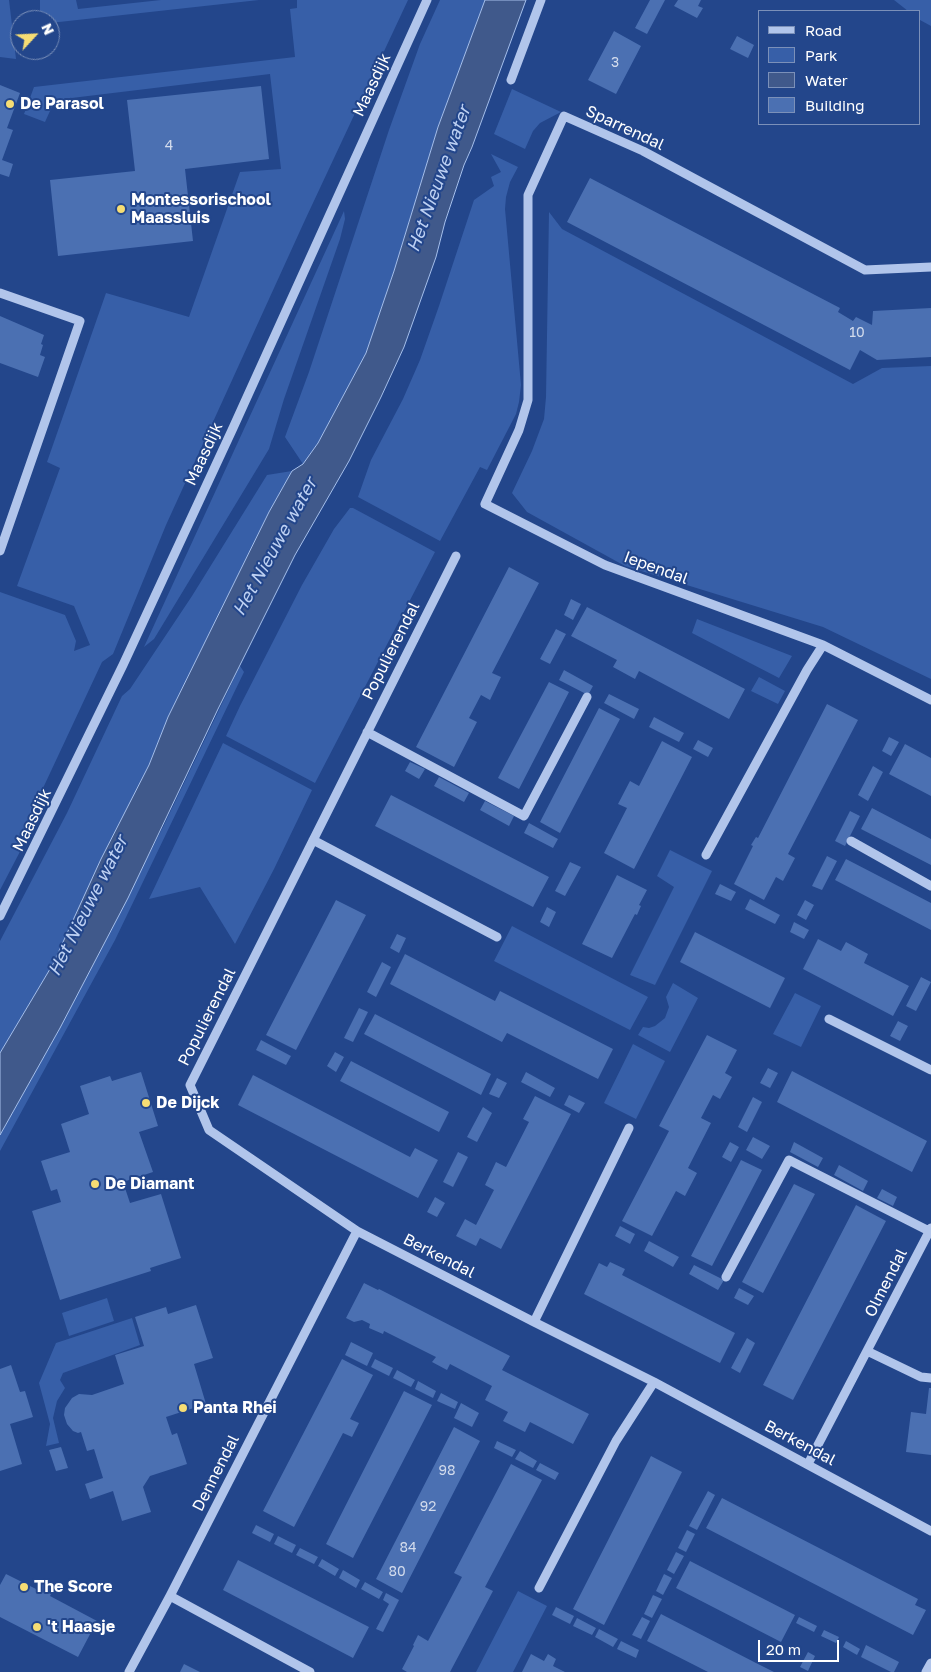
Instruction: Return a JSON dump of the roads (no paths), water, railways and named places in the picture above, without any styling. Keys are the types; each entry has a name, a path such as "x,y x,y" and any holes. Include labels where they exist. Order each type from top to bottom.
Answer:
{"street":[{"name":"Maasdijk","path":"0,916 123,665 233,428 427,0"},
{"path":"511,80 541,0"},
{"name":"Sparrendal","path":"485,504 519,430 528,400 528,195 564,116 643,151 864,270 931,267"},
{"path":"0,293 80,321 0,552"},
{"name":"Iependal","path":"485,504 605,565 823,645 931,700"},
{"name":"Populierendal","path":"357,1231 208,1130 190,1085 456,556"},
{"path":"706,855 807,670 823,645"},
{"path":"367,732 524,816 586,697"},
{"path":"313,840 497,937"},
{"path":"851,842 931,886"},
{"path":"829,1019 931,1070"},
{"path":"534,1322 629,1128"},
{"path":"726,1277 789,1160 930,1230"},
{"name":"Olmendal","path":"808,1464 930,1230"},
{"name":"Berkendal","path":"357,1231 654,1382 931,1531"},
{"name":"Dennendal","path":"129,1672 170,1596 357,1231"},
{"path":"867,1351 922,1377 931,1378"},
{"path":"539,1588 616,1441 654,1382"},
{"path":"170,1596 310,1672"},
{"path":"926,1672 931,1663"}],"water":[{"name":"Het Nieuwe water","path":"485,0 526,0 464,165 445,222 436,257 404,347 349,461 295,555 218,709 128,898 60,1028 0,1135 0,1053 53,964 101,859 149,765 168,717 269,512 292,471 303,464 318,443 366,353 394,271 438,127"}],"place":[{"name":"De Parasol","path":"10,104"},
{"name":"Montessorischool Maassluis","path":"121,209"},
{"name":"De Dijck","path":"146,1103"},
{"name":"De Diamant","path":"95,1184"},
{"name":"Panta Rhei","path":"183,1408"},
{"name":"The Score","path":"24,1587"},
{"name":"'t Haasje","path":"37,1627"}]}
